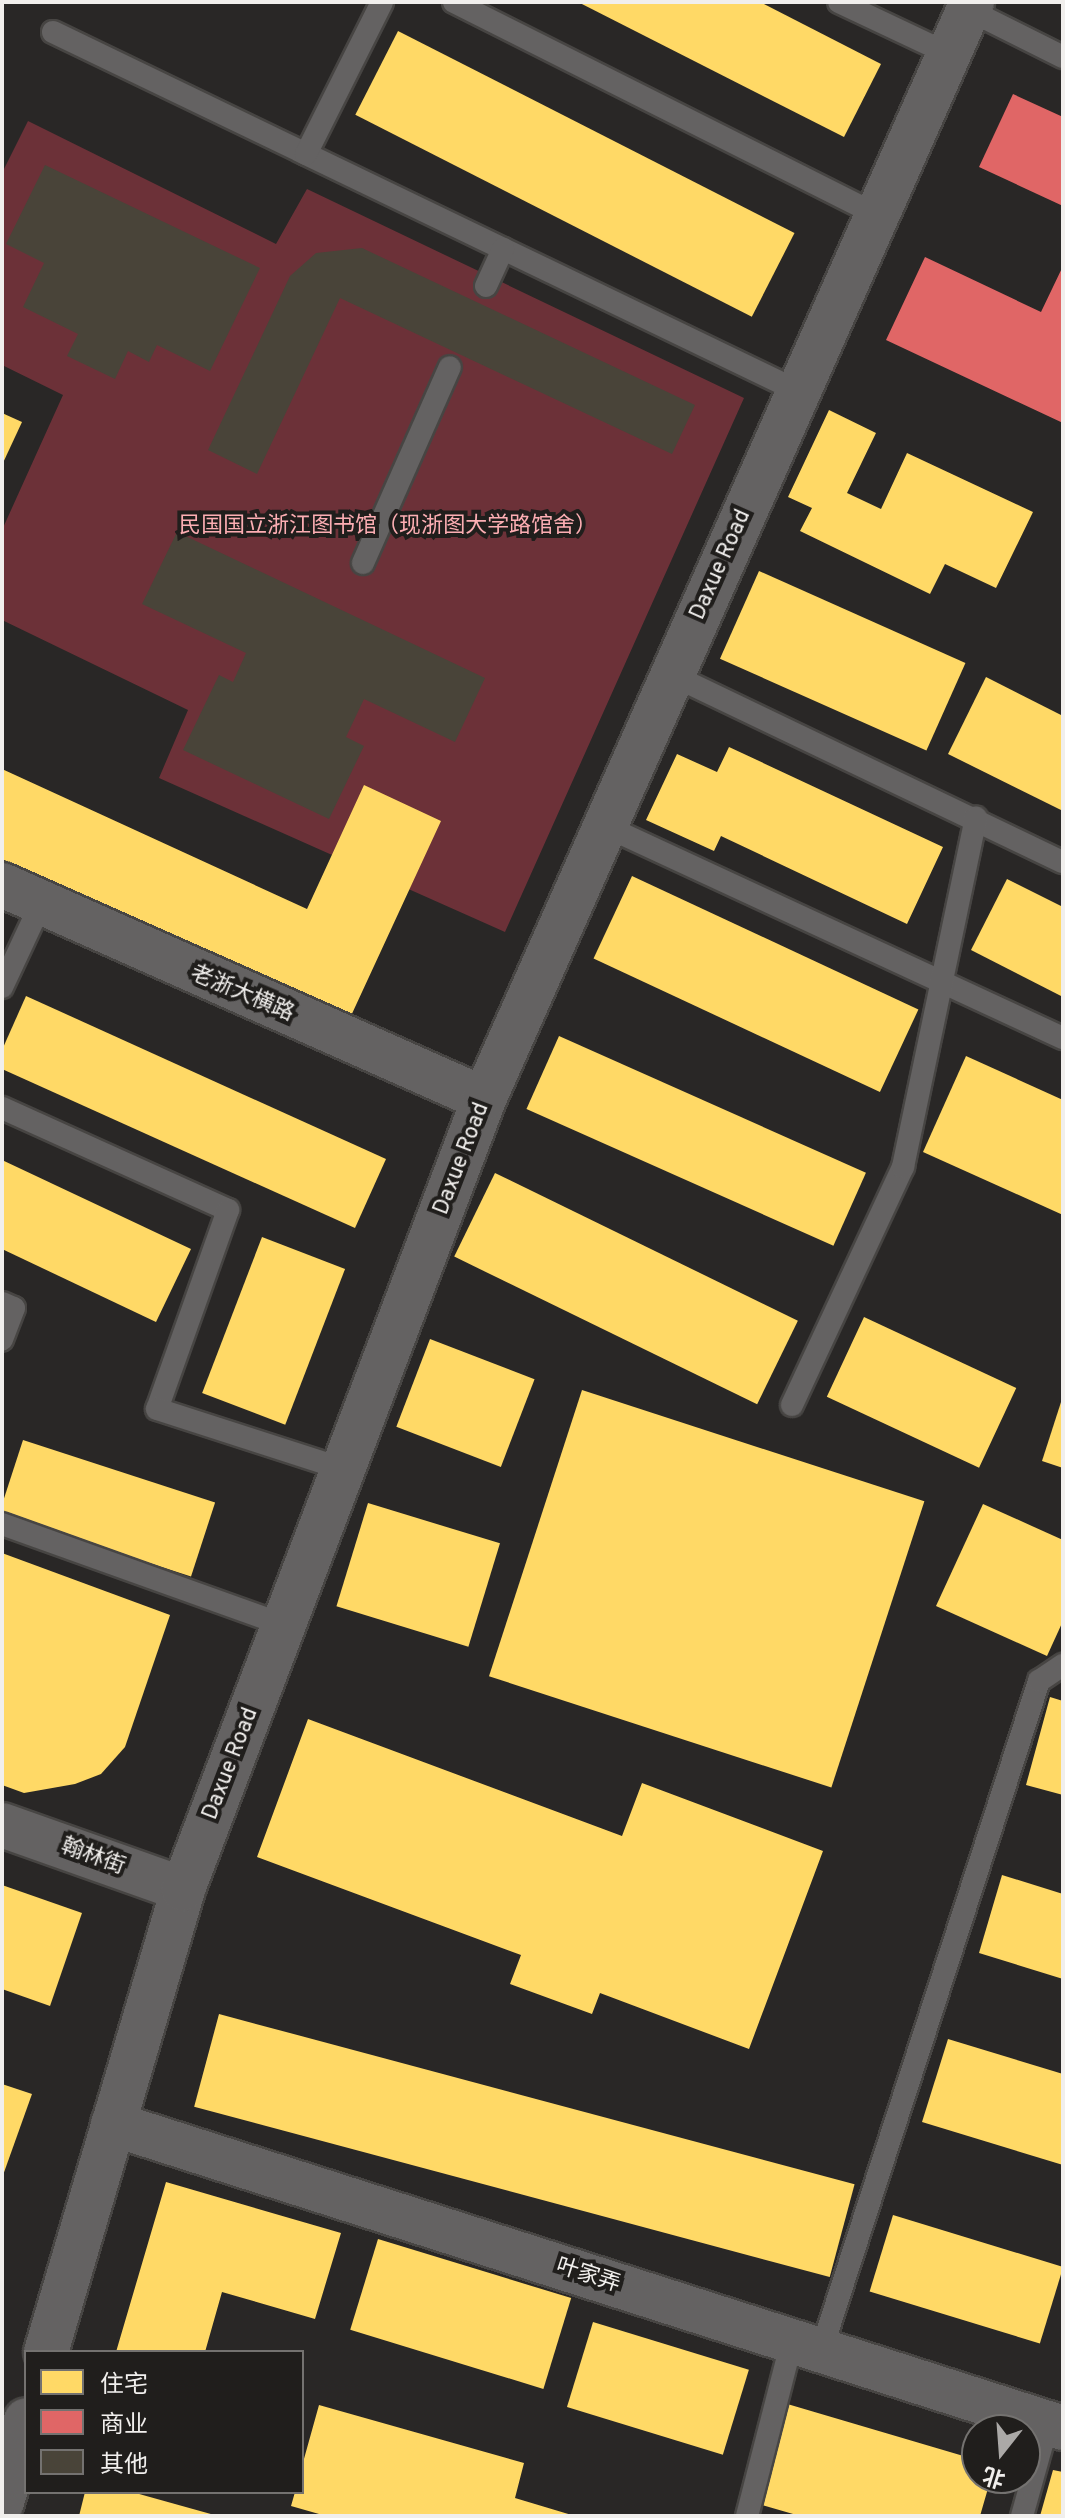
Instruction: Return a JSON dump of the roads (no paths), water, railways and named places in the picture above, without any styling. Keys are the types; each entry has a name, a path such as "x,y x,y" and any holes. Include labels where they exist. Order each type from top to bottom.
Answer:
{"street":[{"name":"Daxue Road","path":"47,2350 183,1889 484,1099 971,6"},
{"name":"老浙大横路","path":"2,885 40,906 484,1099"},
{"name":"翰林街","path":"2,1825 183,1889"},
{"name":"叶家弄","path":"113,2124 1055,2426"},
{"path":"2,2502 24,2427"}],"lane":[{"path":"306,154 382,2"},
{"path":"454,2 877,215"},
{"path":"839,2 949,54"},
{"path":"971,6 1063,57"},
{"path":"53,32 798,391"},
{"path":"486,286 503,249"},
{"path":"363,563 450,367"},
{"path":"672,675 1063,862"},
{"path":"792,1405 903,1167 976,818"},
{"path":"605,826 1063,1038"},
{"path":"2,987 40,906"},
{"path":"2,1108 228,1210 157,1409 343,1469"},
{"path":"2,1303 14,1308 2,1340"},
{"path":"2,1524 284,1625"},
{"path":"747,2516 1039,1681 1063,1665"},
{"path":"1022,2516 1055,2426"}],"park label":[{"name":"民国国立浙江图书馆（现浙图大学路馆舍）","path":"388,527"}]}
